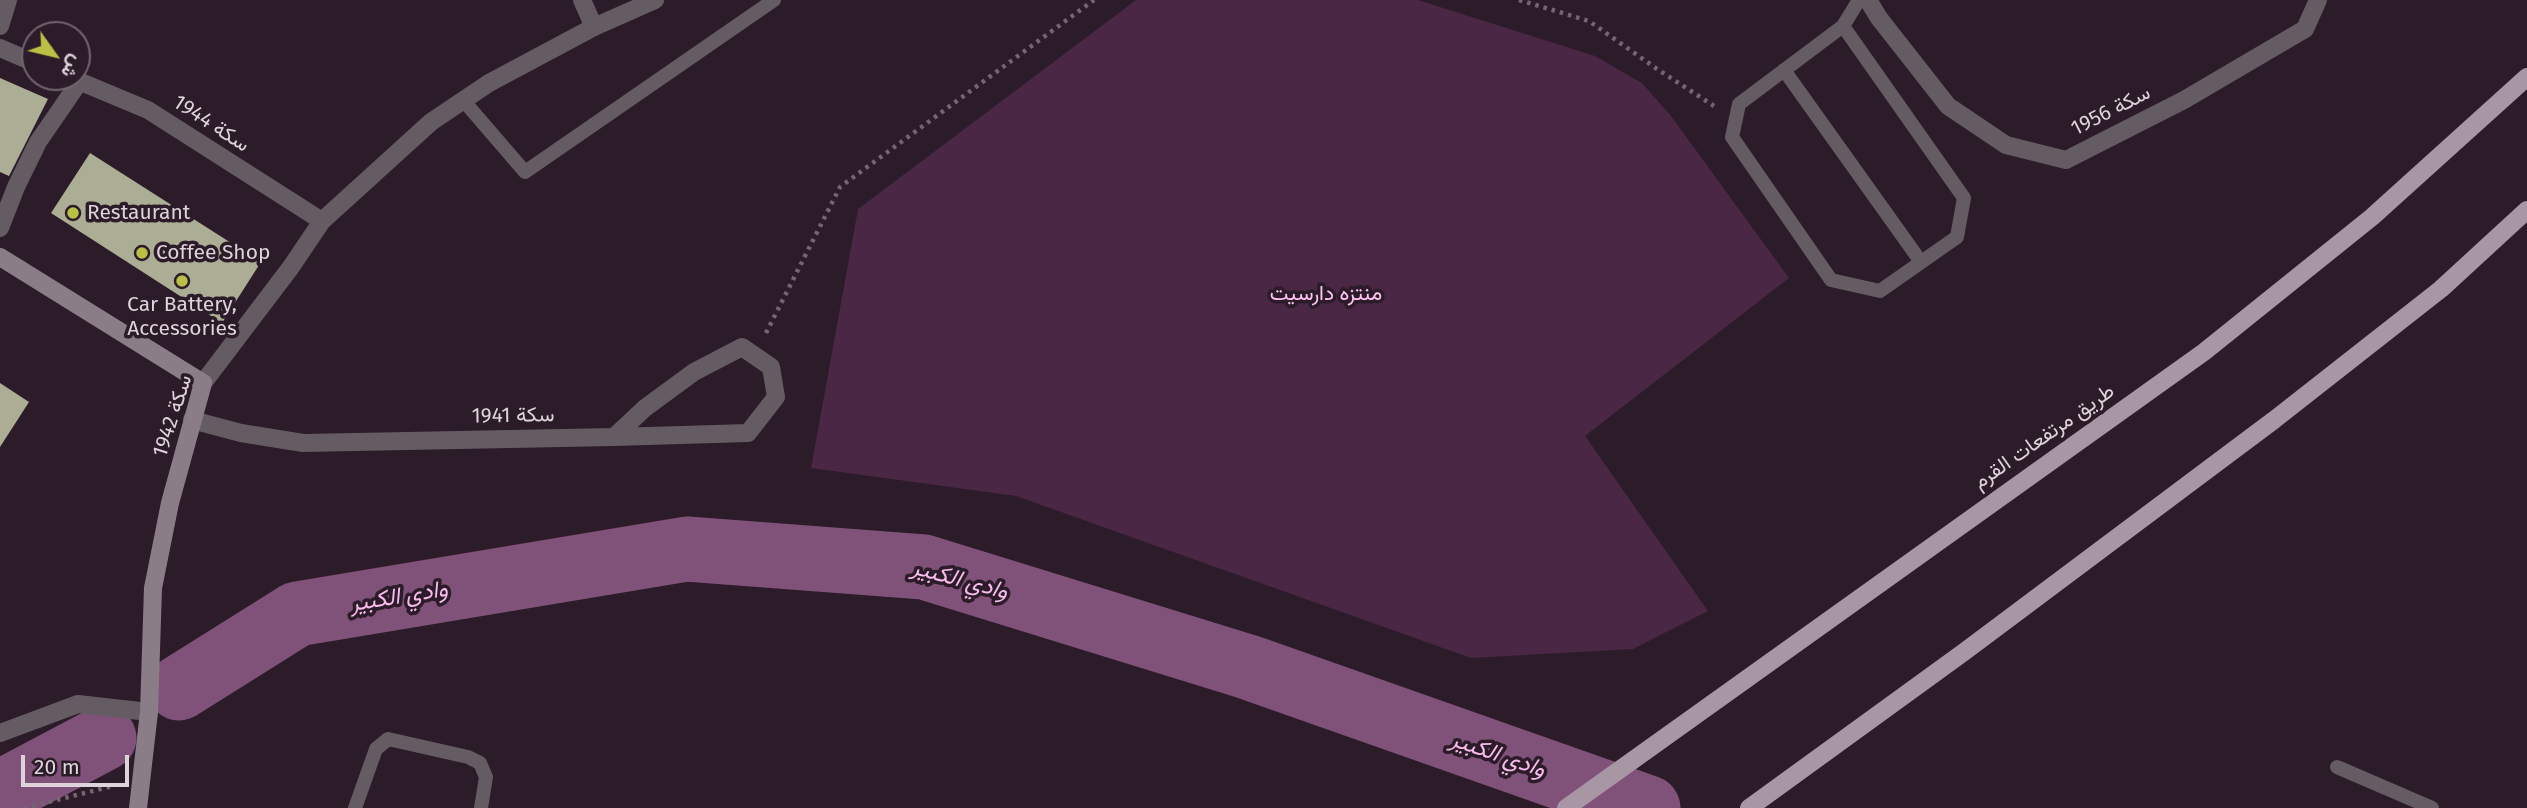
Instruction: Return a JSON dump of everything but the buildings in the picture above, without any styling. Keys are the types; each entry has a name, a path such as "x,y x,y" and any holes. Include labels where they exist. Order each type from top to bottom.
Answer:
{"main road":[{"name":"طريق مرتفعات القرم","path":"1566,808 2204,352 2372,217 2527,77"},
{"path":"1749,808 1964,652 2274,420 2441,289 2527,210"}],"street":[{"path":"0,26 8,0"},
{"path":"582,0 593,27"},
{"name":"سكة 1942","path":"138,808 149,712 153,588 170,503 203,383 291,267 322,221 430,122 489,83 593,27 655,0"},
{"name":"سكة 1956","path":"1868,0 1948,106 2006,145 2066,160 2184,100 2305,29 2318,0"},
{"path":"0,48 21,57"},
{"name":"سكة 1944","path":"91,86 148,110 322,221"},
{"path":"0,228 38,142 68,91"},
{"path":"0,257 203,383"},
{"path":"614,437 645,408 694,372 742,347 755,356"},
{"name":"سكة 1941","path":"192,420 241,433 303,443 748,433 776,397 771,367 755,356"},
{"path":"0,733 78,704 149,712"}],"lane":[{"path":"463,100 525,172 774,0"},
{"path":"1843,26 1964,198 1957,237 1880,291 1831,280 1732,137 1738,104 1843,26 1859,0"},
{"path":"1784,71 1921,262"},
{"path":"355,808 376,749 388,739 468,757 480,763 486,777 481,808"},
{"path":"2337,767 2432,808"}],"path":[{"path":"755,356 840,187 1094,0"},
{"path":"1518,0 1589,21 1735,120"},
{"path":"24,808 141,779"}],"green space":[{"name":"منتزه دارسيت","path":"1136,0 1418,0 1595,56 1642,83 1671,116 1789,278 1585,436 1708,611 1633,649 1471,658 1016,496 811,468 858,209"}],"waterway":[{"name":"وادي الكبير","path":"179,688 297,614 687,549 924,567 1248,667 1648,808"},
{"name":"وادي الكبير","path":"0,793 104,738"}],"place":[{"name":"Restaurant","path":"73,213"},
{"name":"Coffee Shop","path":"142,253"},
{"name":"Car Battery, Accessories","path":"182,281"}]}
